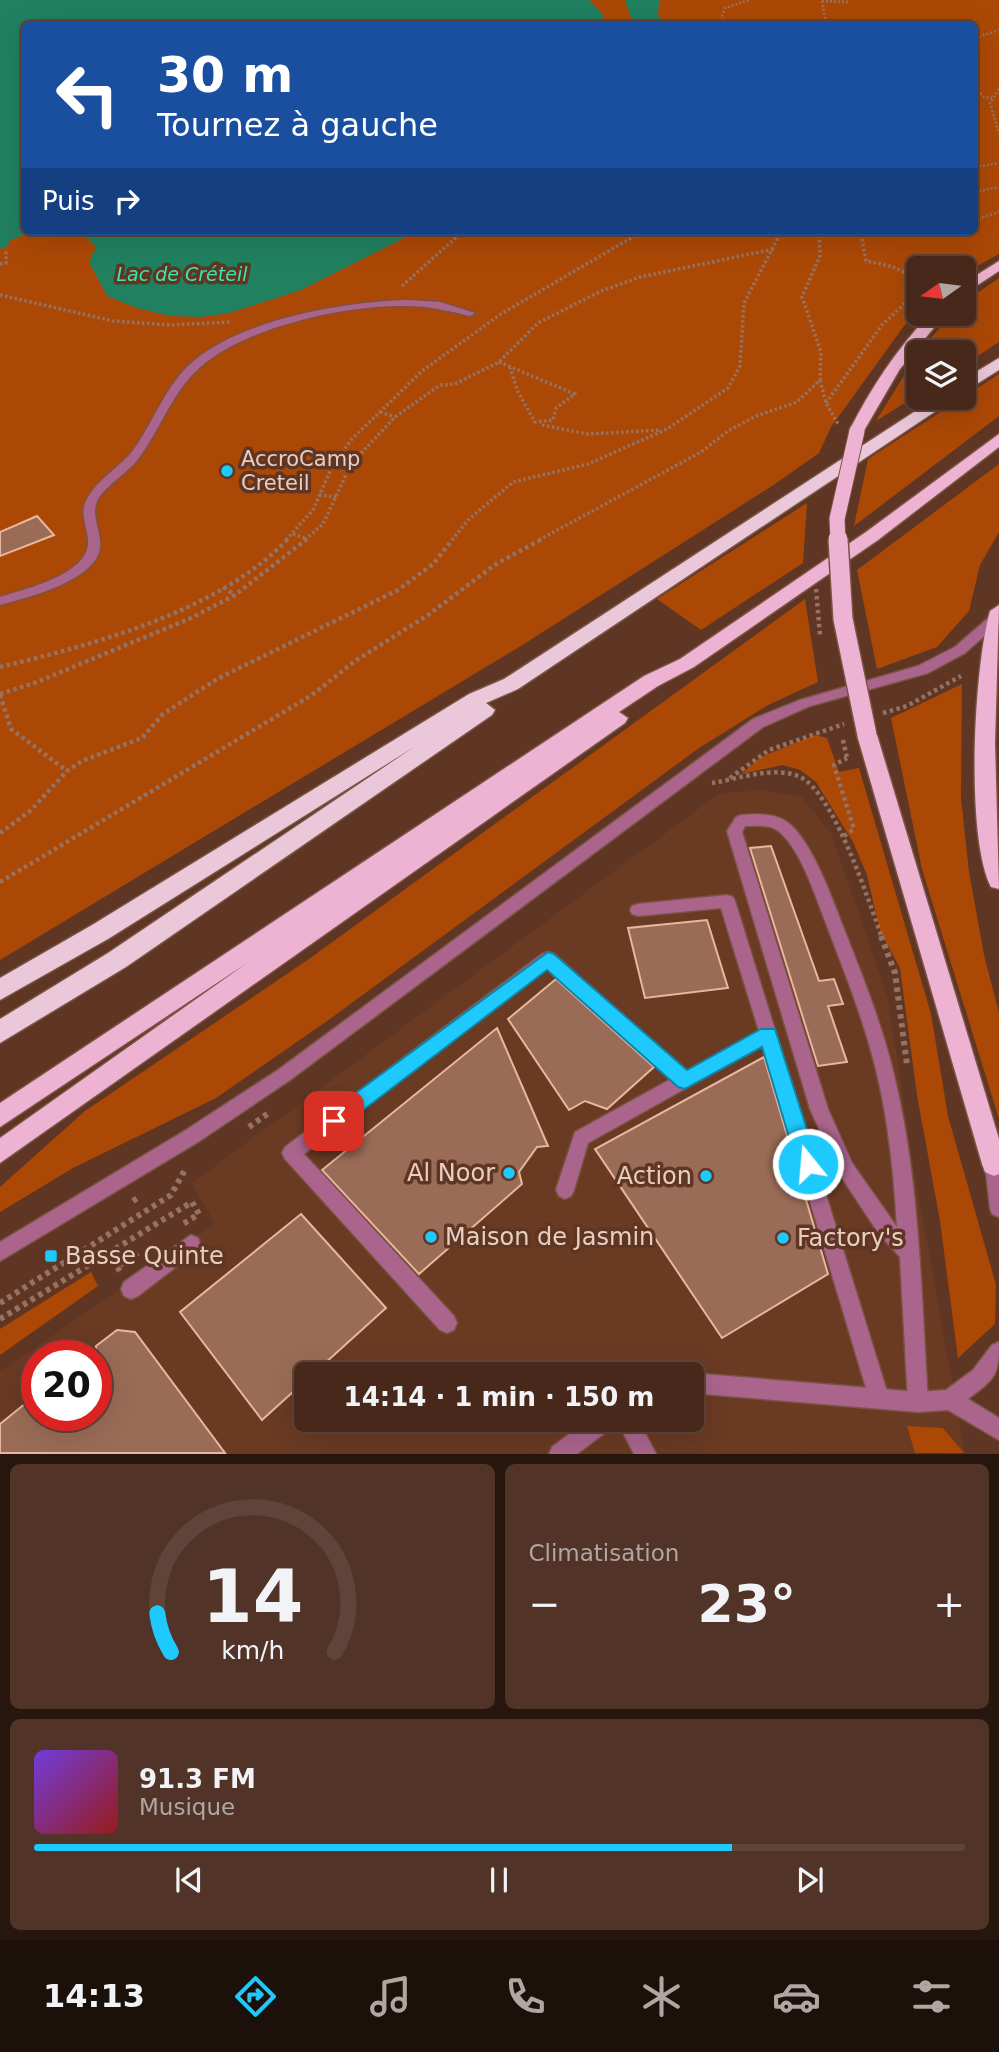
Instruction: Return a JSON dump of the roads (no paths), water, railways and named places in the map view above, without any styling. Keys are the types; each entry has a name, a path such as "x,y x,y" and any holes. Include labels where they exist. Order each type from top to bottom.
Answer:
{"highway":[{"path":"976,281 999,264"},
{"path":"925,326 882,380 856,431 837,519 843,619 867,735 994,1164"},
{"path":"976,379 999,363"},
{"path":"0,990 100,932 476,699 511,684 930,410"},
{"path":"0,1116 651,681 687,663 872,536 999,439"},
{"path":"998,615 989,681 984,761 992,855 999,881"},
{"path":"0,1152 282,950 660,688 687,663"},
{"path":"0,1032 117,960 429,748 486,708 511,684"}],"street":[{"path":"0,601 51,585 80,569 93,555 94,541 87,513 93,498 130,463 143,445 164,402 182,379 205,359 297,317 376,306 435,304 470,313"},
{"path":"0,1252 192,1136 284,1075 758,723 809,699 929,667 979,637 998,615"},
{"path":"910,1255 886,1228 846,1168 819,1109 734,831 741,821 758,820 782,826 820,888 871,1020 890,1096 910,1255 918,1402"},
{"path":"638,910 727,901 879,1398"},
{"path":"447,1324 291,1153 548,960 685,1081"},
{"path":"565,1190 580,1138 768,1034"},
{"path":"994,1164 999,1208"},
{"path":"131,1289 191,1244"},
{"path":"704,1384 918,1402 950,1400 980,1377 999,1352"},
{"path":"950,1400 999,1430"},
{"path":"559,1454 589,1432"},
{"path":"633,1432 646,1454"}],"water":[{"path":"0,0 589,0 604,16 601,21 21,21 21,235 25,235 10,240 8,246 0,249"},
{"path":"625,0 659,0 658,16 665,21 632,21"},
{"name":"Lac de Créteil","path":"84,235 410,235 301,290 229,313 201,317 171,316 137,308 107,296 89,262 96,247"}],"place":[{"name":"AccroCamp Creteil","path":"227,471"},
{"name":"Al Noor","path":"509,1173"},
{"name":"Action","path":"706,1176"},
{"name":"Maison de Jasmin","path":"431,1237"},
{"name":"Factory's","path":"783,1238"},
{"name":"Basse Quinte","path":"51,1256"}]}
